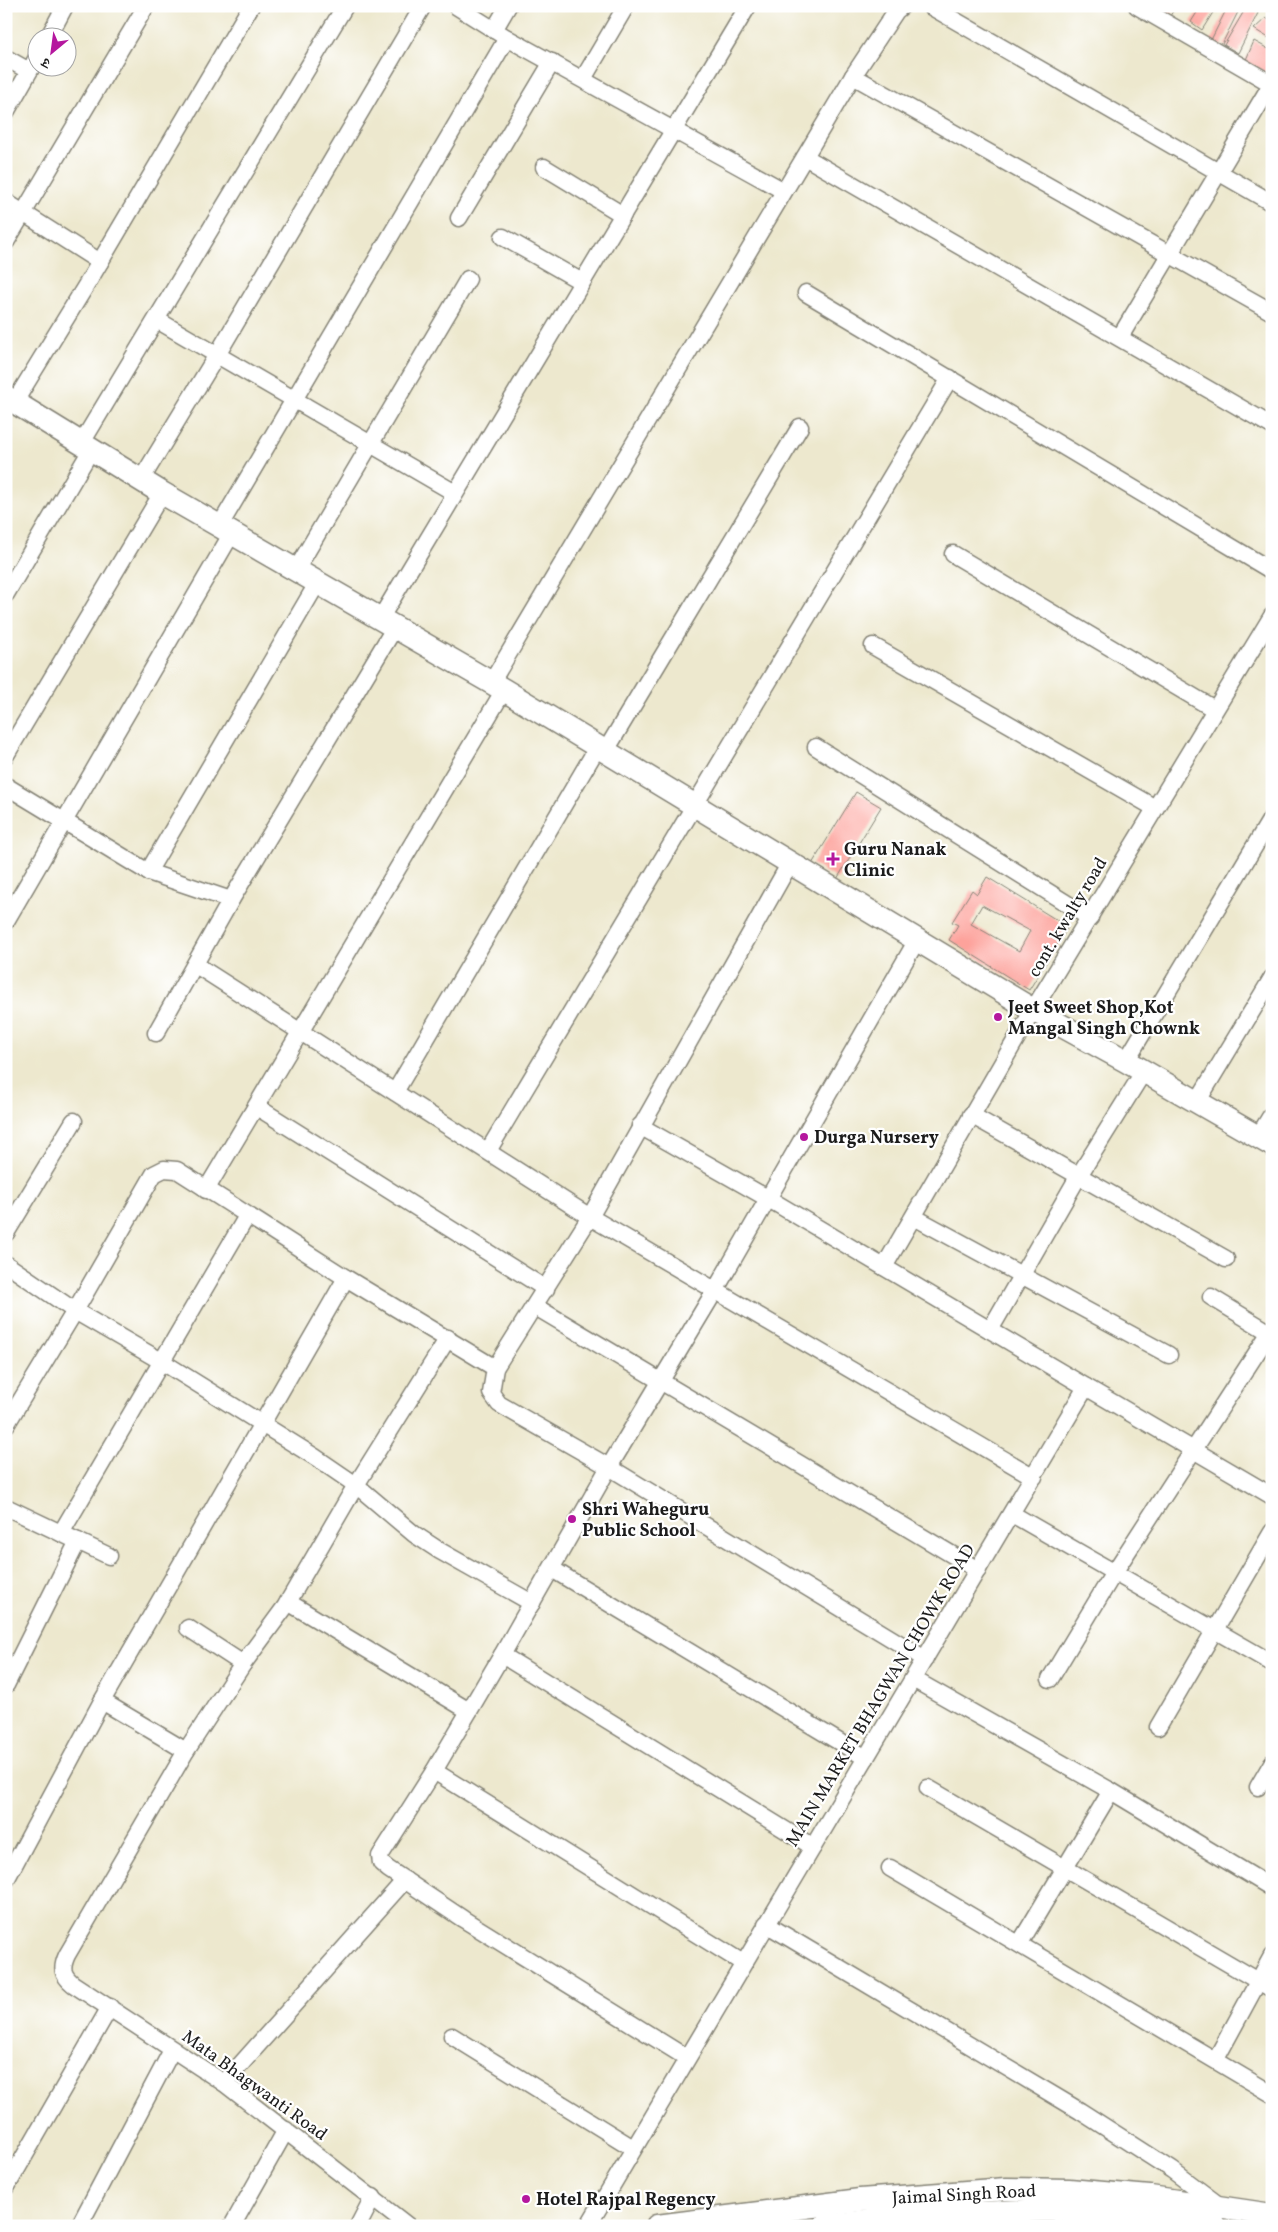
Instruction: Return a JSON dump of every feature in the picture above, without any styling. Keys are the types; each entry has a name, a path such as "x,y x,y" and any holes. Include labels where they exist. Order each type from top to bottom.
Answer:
{"street":[{"path":"53,28 65,6"},
{"path":"6,242 146,6"},
{"path":"251,6 100,262 10,400 162,493 497,687 1033,1010 1265,1141 1272,1114"},
{"path":"6,594 157,320 345,6"},
{"path":"141,480 423,6"},
{"path":"456,6 501,34 784,191"},
{"path":"6,921 226,530 295,400 501,34 508,6"},
{"path":"583,79 626,6"},
{"path":"156,1033 388,623 455,494 748,6"},
{"path":"206,1190 302,1031 497,687 784,191 853,76 896,11 902,6"},
{"path":"930,6 1272,203"},
{"path":"1120,337 1272,84 1137,6"},
{"path":"6,58 28,70"},
{"path":"459,218 552,62"},
{"path":"6,112 28,73"},
{"path":"853,76 1272,312"},
{"path":"805,157 1272,426"},
{"path":"544,167 623,215"},
{"path":"6,202 100,262"},
{"path":"503,237 582,282"},
{"path":"296,570 468,279"},
{"path":"806,293 1272,571"},
{"path":"157,320 455,494"},
{"path":"488,1151 950,378"},
{"path":"395,1092 601,750 800,427"},
{"path":"6,755 162,493"},
{"path":"953,554 1214,709"},
{"path":"148,872 318,582"},
{"name":"cont. kwalty road","path":"884,1267 1033,1010 1272,616"},
{"path":"873,646 1155,808"},
{"path":"816,747 1090,918"},
{"path":"6,786 148,872 231,900"},
{"path":"990,1330 1078,1177 1135,1066 1272,817"},
{"path":"790,863 590,1217 536,1306 495,1368 491,1393 499,1404 609,1467 925,1659"},
{"path":"687,2058 463,1919 388,1869 382,1863 380,1856 434,1771 659,1381 769,1199 918,940"},
{"path":"196,965 302,1031 590,1217 716,1289 1034,1477"},
{"path":"1197,1102 1272,978"},
{"path":"256,1107 546,1288"},
{"path":"972,1115 1078,1177 1226,1259"},
{"path":"6,1233 74,1121"},
{"path":"640,1126 769,1199 1086,1387 1194,1448 1272,1496"},
{"path":"6,1425 75,1311 154,1174 164,1168 177,1170 346,1278 495,1368"},
{"path":"61,1533 247,1216"},
{"path":"914,1217 1169,1355"},
{"path":"6,1264 75,1311 161,1361 315,1457 356,1485 420,1539 532,1603"},
{"path":"6,1880 102,1700 346,1278"},
{"path":"1050,1679 1115,1571 1271,1332 1211,1297"},
{"path":"536,1306 978,1570"},
{"path":"102,1700 186,1751 243,1664 288,1602 356,1485 448,1338"},
{"name":"MAIN MARKET BHAGWAN CHOWK ROAD","path":"588,2226 1086,1387"},
{"path":"6,1507 108,1556"},
{"path":"1012,1514 1272,1662"},
{"path":"1158,1727 1214,1628 1272,1532"},
{"path":"6,1684 78,1541"},
{"path":"552,1568 866,1758"},
{"path":"288,1602 469,1711"},
{"path":"188,1628 243,1664"},
{"path":"502,1655 813,1847"},
{"path":"913,1679 1111,1791 1272,1888"},
{"name":"Mata Bhagwanti Road","path":"186,1751 67,1955 62,1973 73,1984 224,2083 408,2226"},
{"path":"1258,1787 1272,1763"},
{"path":"434,1771 743,1963"},
{"path":"928,1788 1272,1989"},
{"path":"1020,1943 1111,1791"},
{"path":"890,1868 1020,1943 1272,2094"},
{"path":"224,2083 405,1880"},
{"path":"766,1924 1102,2125 1172,2170 1219,2217"},
{"path":"1216,2059 1257,1980 1272,1956"},
{"path":"6,2188 110,2007"},
{"path":"452,2036 633,2148"},
{"path":"79,2226 172,2050"},
{"path":"232,2226 286,2130"},
{"name":"Jaimal Singh Road","path":"657,2226 860,2200 1006,2189 1078,2191 1150,2197 1219,2217 1272,2215"},
{"path":"358,2226 373,2197"},
{"path":"824,2226 913,2216 1047,2210 1219,2217"}],"building":[{"path":"1155,6 1176,6 1170,16"},
{"path":"1201,6 1217,6 1202,30 1191,22"},
{"path":"1228,6 1241,6 1221,46 1210,42"},
{"path":"1247,6 1251,6 1258,13 1238,53 1224,45"},
{"path":"1266,18 1272,22 1272,40 1254,29"},
{"path":"1254,41 1272,51 1272,68 1268,74 1245,62"},
{"path":"856,792 881,807 837,879 812,864"},
{"path":"987,877 1068,927 1029,990 949,940 958,925 952,922 972,890 977,894","holes":["982,905 1030,931 1019,951 971,924"]}],"place":[{"name":"Guru Nanak Clinic","path":"833,859"},
{"name":"Jeet Sweet Shop,Kot Mangal Singh Chownk","path":"998,1017"},
{"name":"Durga Nursery","path":"804,1137"},
{"name":"Shri Waheguru Public School","path":"572,1519"},
{"name":"Hotel Rajpal Regency","path":"526,2199"}]}
